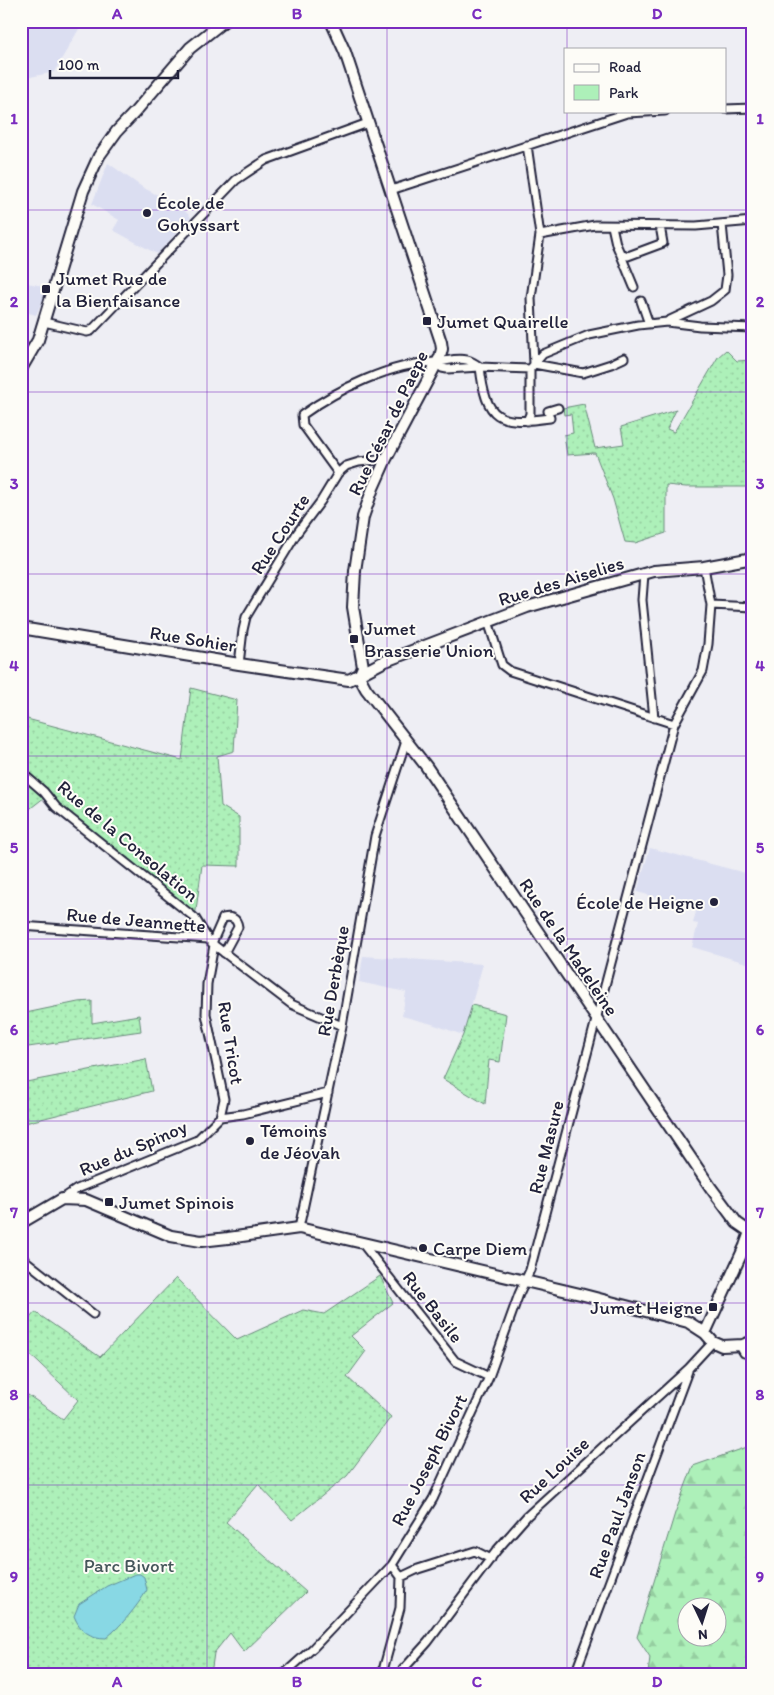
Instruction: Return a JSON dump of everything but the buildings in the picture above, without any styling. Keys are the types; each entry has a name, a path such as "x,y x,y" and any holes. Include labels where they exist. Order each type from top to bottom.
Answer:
{"street":[{"path":"21,369 38,340 83,191 99,156 117,131 136,112 190,48 224,21"},
{"name":"Rue César de Paepe","path":"332,21 343,46 391,190 441,342 442,354 386,459 363,517 359,536 353,607 363,661 363,667 359,676"},
{"path":"726,109 753,108"},
{"path":"391,190 627,113 646,112"},
{"path":"44,322 87,332 91,331 236,180 266,160 368,123"},
{"path":"527,145 540,235 531,298 532,366 530,414 527,421"},
{"path":"540,235 595,225 696,226 753,221"},
{"path":"667,322 711,301 725,290 727,275 722,224"},
{"path":"612,226 616,244 634,287"},
{"path":"620,253 628,256 663,243 660,226"},
{"path":"640,301 649,324"},
{"path":"532,366 543,354 589,335 649,324 667,322 700,326 753,328"},
{"path":"386,459 359,462 346,466 338,473 302,425 302,415 324,401 374,377 415,363 438,362 442,368 447,369 532,366 583,373 612,364 624,358"},
{"path":"480,367 487,403 494,413 501,417 527,421 550,418 548,411 558,408"},
{"name":"Rue Courte","path":"239,664 246,617 297,533 321,501 338,473"},
{"name":"Rue des Aiselies","path":"359,676 383,662 527,607 661,570 704,567 753,558"},
{"name":"Rue Masure","path":"524,1281 531,1268 674,724 703,671 708,644 711,605 704,567"},
{"path":"644,574 642,600 654,718"},
{"path":"711,605 753,607"},
{"path":"488,621 502,665 510,671 674,724"},
{"name":"Rue Sohier","path":"21,628 335,679 350,680 359,676"},
{"name":"Rue de la Madeleine","path":"359,676 366,689 426,766 711,1188 737,1223 752,1231"},
{"name":"Rue Derbèque","path":"299,1228 342,1026 375,836 406,741"},
{"name":"Rue de la Consolation","path":"21,772 44,792 56,807 195,918 211,942"},
{"name":"Rue Tricot","path":"220,1117 224,1099 206,1014 207,984 211,942 224,918 234,918 238,927 224,953"},
{"name":"Rue de Jeannette","path":"21,926 211,942 291,1004 342,1026"},
{"path":"220,1117 243,1114 328,1093"},
{"name":"Rue du Spinoy","path":"62,1199 78,1189 197,1140 220,1117"},
{"path":"21,1223 62,1199 86,1200 171,1236 201,1241 299,1228 688,1322 705,1333 713,1342 722,1346 740,1346 753,1340"},
{"path":"705,1333 749,1246 752,1231"},
{"name":"Rue Basile","path":"362,1243 455,1362 489,1377"},
{"path":"21,1257 93,1314"},
{"name":"Rue Joseph Bivort","path":"284,1674 313,1648 392,1565 433,1499 489,1377 524,1281"},
{"name":"Rue Louise","path":"399,1674 428,1642 491,1559 528,1516 689,1368 713,1342"},
{"path":"740,1346 744,1353 753,1355"},
{"name":"Rue Paul Janson","path":"575,1674 689,1368"},
{"path":"401,1576 475,1551 491,1559"},
{"path":"382,1674 400,1608 401,1576 392,1565"}],"shaded area":[{"path":"21,21 108,21 92,27 83,22 54,72 21,79"},
{"name":"École de Gohyssart","path":"108,163 142,187 182,208 191,217 157,254 113,230 119,220 92,204"},
{"path":"21,282 49,287 36,315 21,311"},
{"name":"École de Heigne","path":"650,848 753,875 753,965 692,947 698,924 693,923 697,908 637,892"},
{"path":"363,956 483,964 463,1035 402,1016 406,992 359,982"}],"green space":[{"path":"726,350 737,361 753,360 753,487 686,487 666,485 666,533 635,543 625,542 613,499 595,453 567,455 564,435 573,433 571,414 564,415 563,408 584,404 595,448 624,444 621,427 676,410 667,429 674,432 718,357"},
{"path":"191,688 237,700 234,751 217,756 221,806 239,817 239,866 202,865 195,918 45,797 27,811 21,811 21,689 25,690 27,719 182,760"},
{"path":"92,1001 92,1023 139,1015 141,1031 21,1048 21,1014 78,1002"},
{"path":"472,1005 506,1014 500,1062 489,1060 485,1104 443,1079 463,1035"},
{"path":"146,1059 152,1091 21,1124 21,1083"},
{"name":"Parc Bivort","path":"380,1276 393,1303 351,1336 366,1351 347,1377 391,1417 347,1476 292,1520 258,1484 226,1522 306,1592 244,1652 230,1633 214,1653 211,1674 21,1674 21,1395 25,1393 63,1419 78,1400 21,1346 21,1329 35,1312 100,1357 176,1278 237,1340 303,1310 324,1314"},
{"path":"753,1445 753,1674 648,1674 650,1657 637,1637 675,1513 693,1466"}],"water":[{"path":"135,1574 140,1574 144,1577 147,1590 133,1610 106,1638 95,1637 86,1633 79,1626 74,1616 79,1604 107,1586"}],"place":[{"name":"École de Gohyssart","path":"147,213"},
{"name":"Jumet Rue de la Bienfaisance","path":"46,289"},
{"name":"Jumet Quairelle","path":"427,321"},
{"name":"Jumet Brasserie Union","path":"354,639"},
{"name":"École de Heigne","path":"714,902"},
{"name":"Témoins de Jéovah","path":"250,1141"},
{"name":"Jumet Spinois","path":"109,1202"},
{"name":"Carpe Diem","path":"423,1248"},
{"name":"Jumet Heigne","path":"713,1307"}]}
